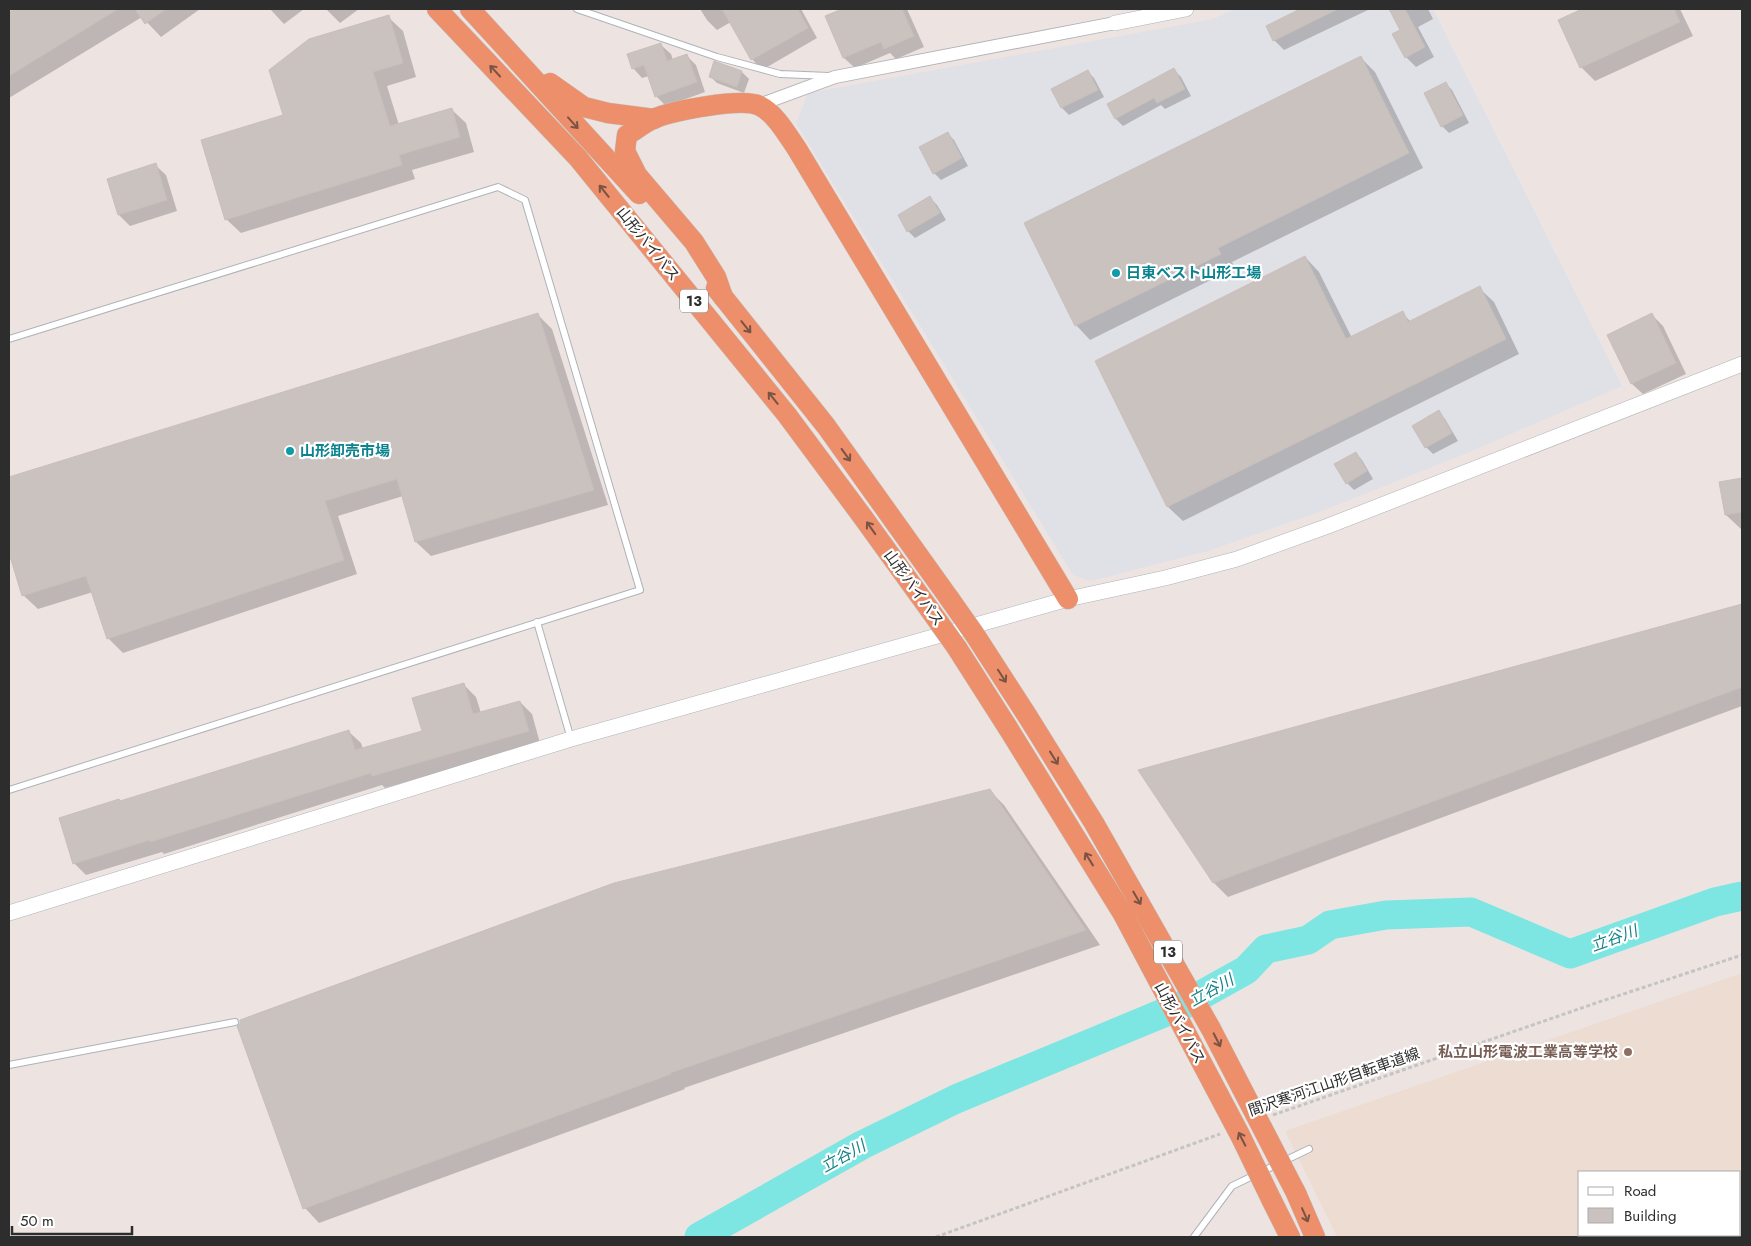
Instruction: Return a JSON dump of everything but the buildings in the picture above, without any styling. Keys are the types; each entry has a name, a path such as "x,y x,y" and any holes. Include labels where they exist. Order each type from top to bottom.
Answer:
{"highway":[{"name":"山形バイパス","path":"437,9 578,158 787,415 957,648 1123,914 1240,1135 1290,1237"},
{"name":"山形バイパス","path":"470,9 662,220 826,426 950,598 1028,717 1094,824 1168,951 1216,1037 1296,1194 1315,1237"},
{"path":"482,9 548,81 566,96 584,107 608,113 654,119"},
{"path":"723,298 716,276 694,242 637,175 625,151 627,136 654,119 694,108 736,103 759,106 777,120 797,150 1068,599"}],"street":[{"path":"759,106 835,77 1186,9"},
{"path":"9,913 571,739 1068,599 1165,578 1237,559 1328,526 1742,364"}],"lane":[{"path":"577,9 735,62 780,74 835,77"},
{"path":"9,339 498,187 525,200 640,590 9,790"},
{"path":"538,622 571,739"},
{"path":"9,1065 235,1022"},
{"path":"1194,1237 1232,1186 1309,1149"}],"path":[{"name":"間沢寒河江山形自転車道線","path":"1269,1117 1596,1003 1742,955"},
{"path":"936,1237 1222,1134"}],"shaded area":[{"path":"1235,9 1433,9 1622,386 1465,454 1322,511 1208,551 1091,581 1073,575 796,123 808,93 1213,19"},
{"name":"私立山形電波工業高等学校","path":"1742,973 1742,1237 1668,1236 1741,1236 1741,1171 1578,1171 1578,1236 1584,1236 1582,1237 1337,1237 1285,1131"}],"waterway":[{"name":"立谷川","path":"699,1237 862,1145 956,1099 1185,1004 1246,970 1266,949 1308,940 1330,925 1386,915 1471,912 1570,954 1715,902 1742,896"}],"place":[{"name":"日東ベスト山形工場","path":"1116,273"},
{"name":"山形卸売市場","path":"290,451"},
{"name":"私立山形電波工業高等学校","path":"1628,1052"}]}
